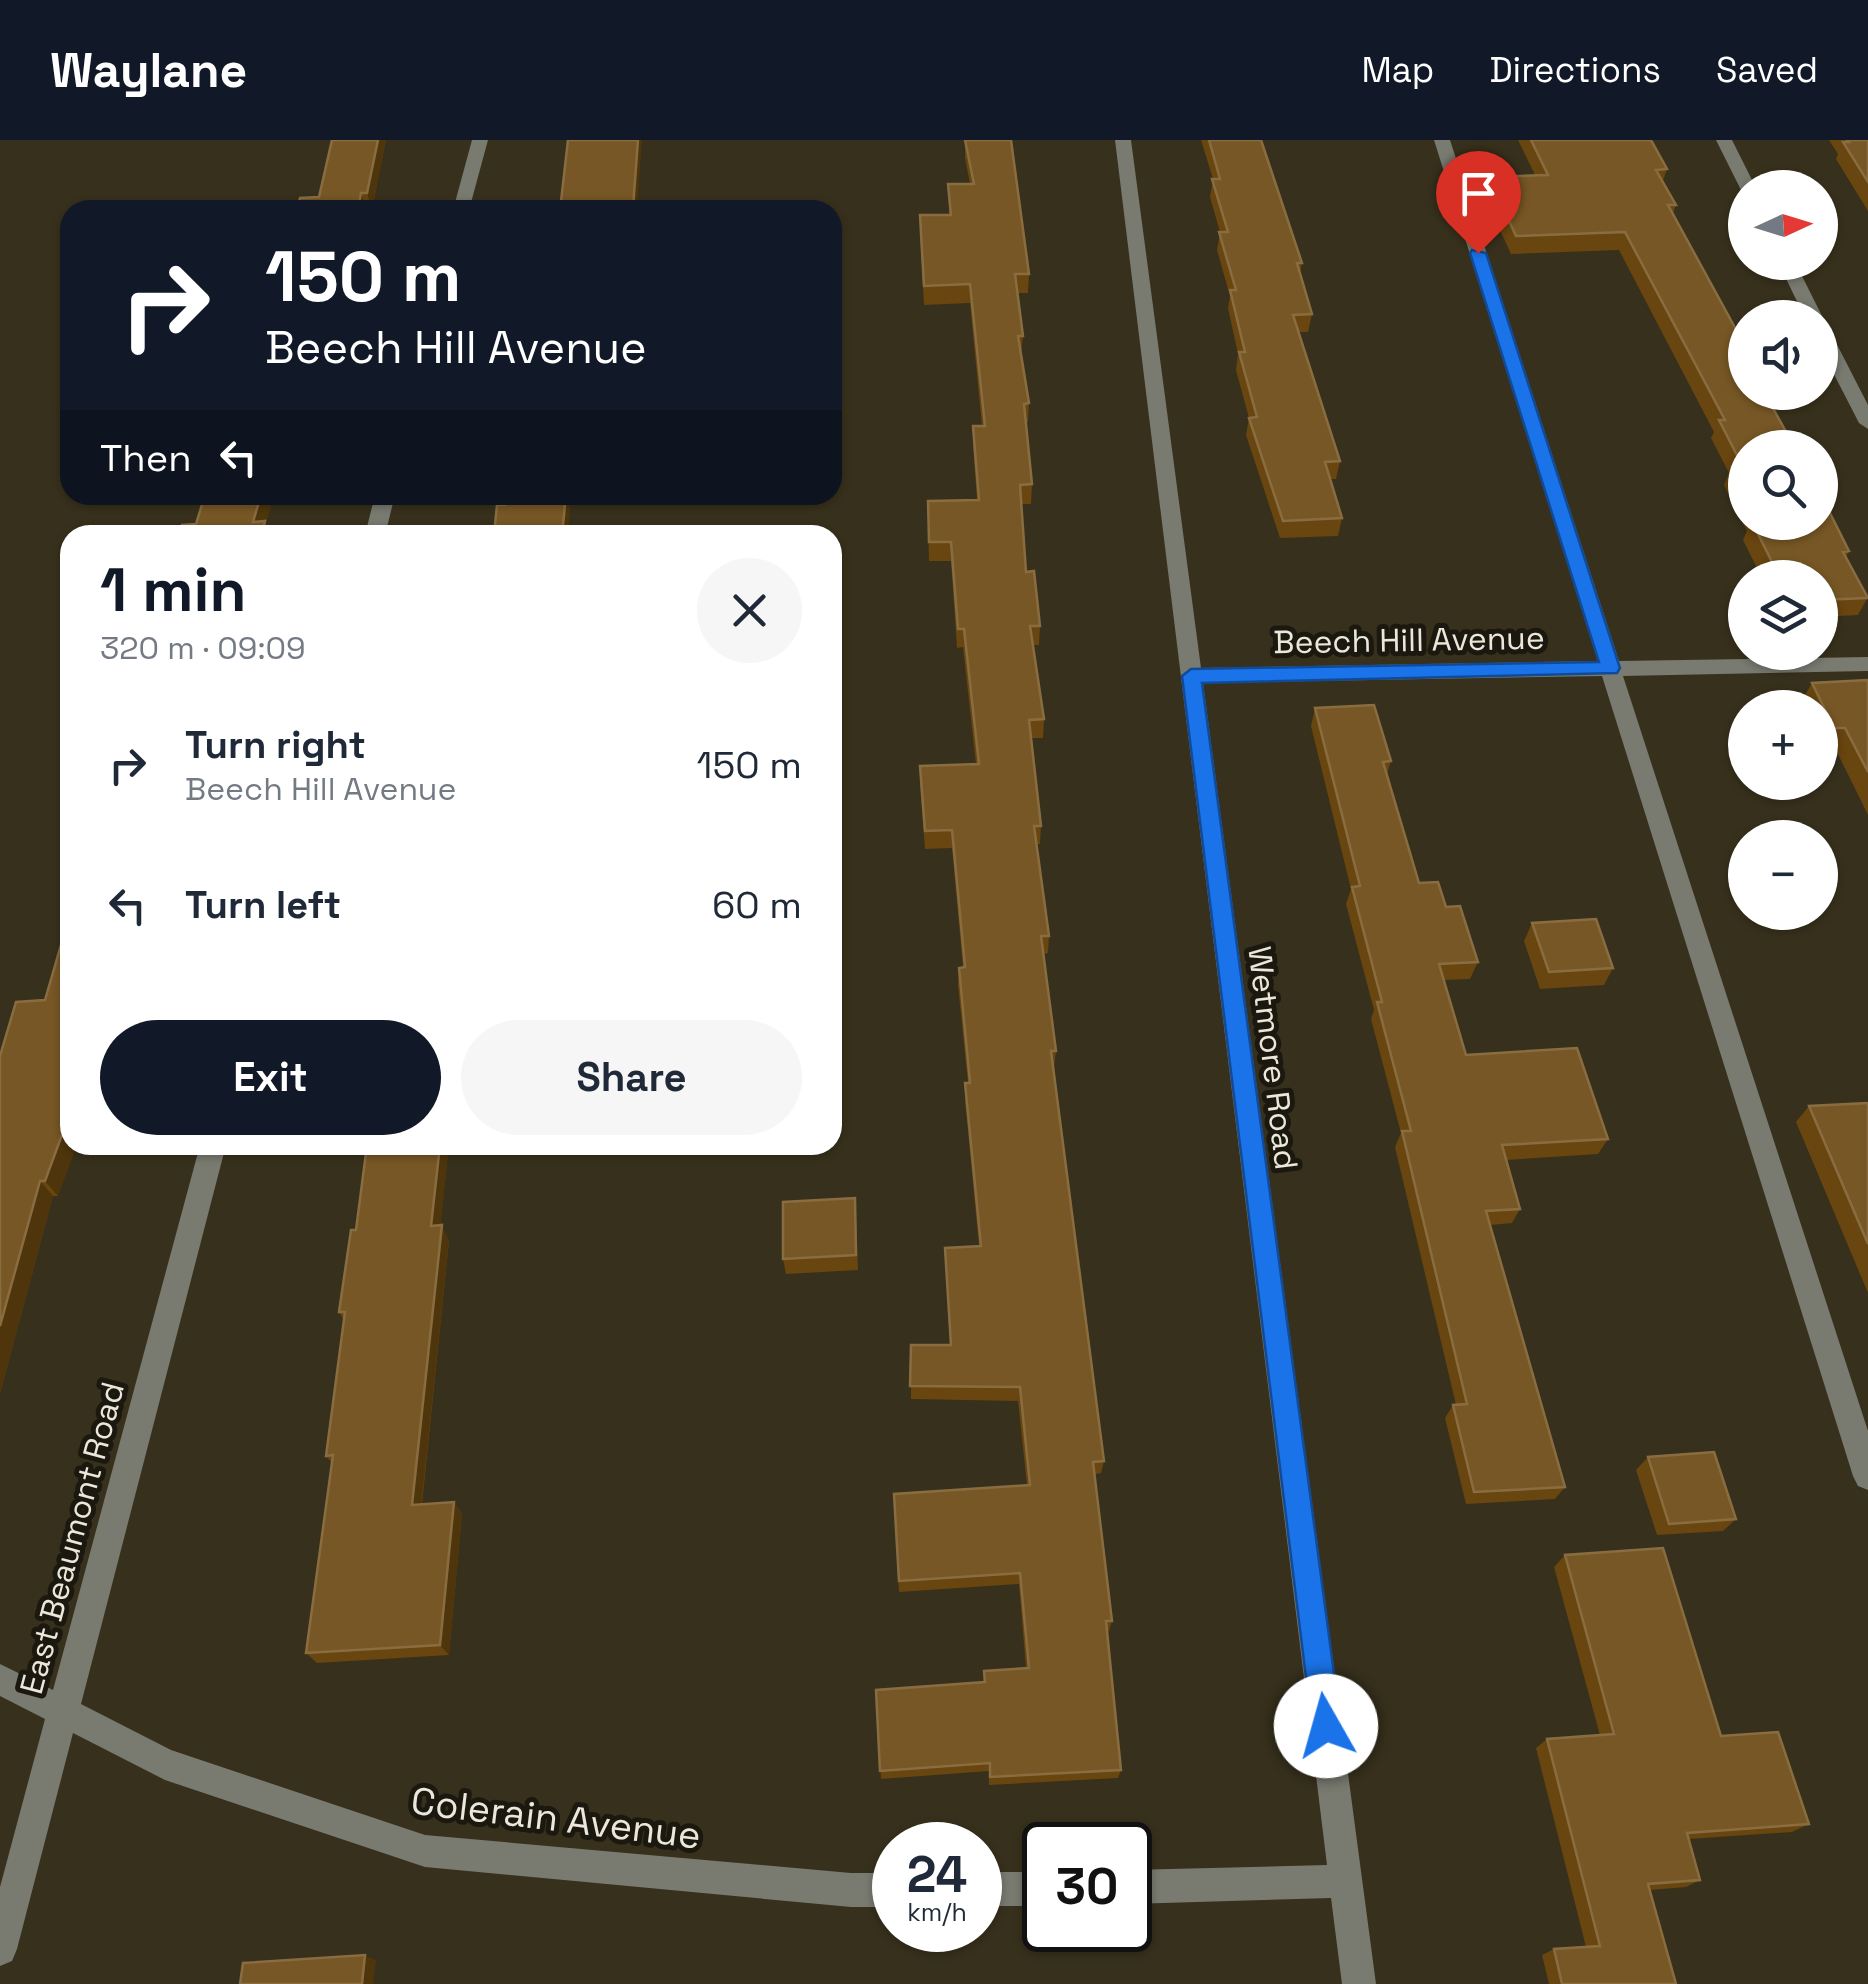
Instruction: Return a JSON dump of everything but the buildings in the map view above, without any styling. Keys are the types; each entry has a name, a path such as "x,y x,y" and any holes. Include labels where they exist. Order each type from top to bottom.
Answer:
{"street":[{"path":"464,200 480,140"},
{"name":"Wetmore Road","path":"1122,140 1359,1984"},
{"path":"1442,140 1868,1476"},
{"path":"1724,140 1739,170"},
{"path":"1838,365 1868,424"},
{"name":"Beech Hill Avenue","path":"1191,676 1868,664"},
{"name":"East Beaumont Road","path":"0,1950 210,1155"},
{"name":"Colerain Avenue","path":"0,1679 164,1764 426,1851 872,1890"},
{"path":"1152,1886 1346,1882"}],"route":[{"path":"1326,1726 1191,676 1610,668 1478,253"}]}
